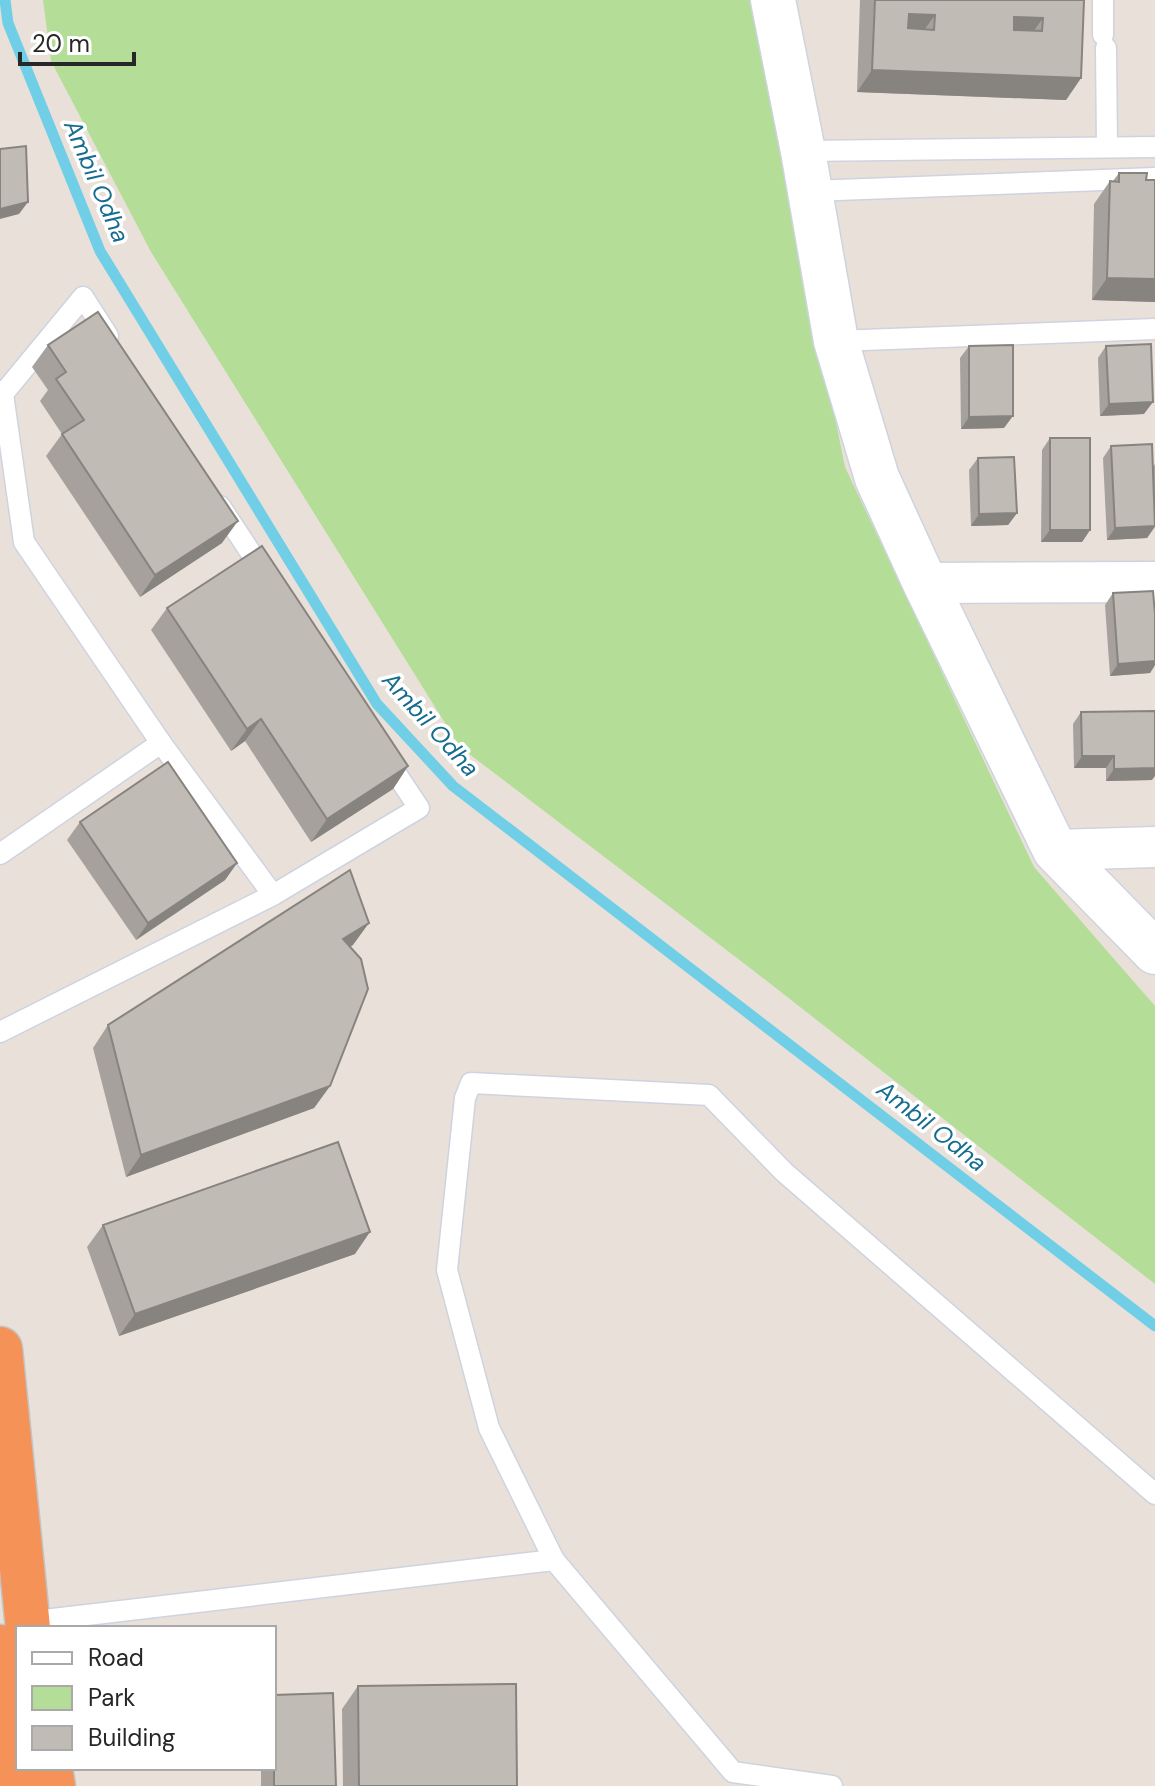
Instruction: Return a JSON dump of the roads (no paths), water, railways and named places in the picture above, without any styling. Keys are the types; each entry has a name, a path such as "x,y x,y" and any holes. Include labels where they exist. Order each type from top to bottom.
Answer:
{"highway":[{"path":"0,1349 18,1626"}],"street":[{"path":"773,0 836,341 877,478 1055,850 1155,952"},
{"path":"925,583 1155,582"},
{"path":"1055,850 1155,847"}],"lane":[{"path":"1103,0 1107,146"},
{"path":"807,171 1107,146 1155,147"},
{"path":"807,171 1155,178"},
{"path":"117,349 83,297 2,392 24,542 161,743 273,895"},
{"path":"836,341 1155,329"},
{"path":"212,493 272,585"},
{"path":"0,1032 273,895 419,808 376,742"},
{"path":"0,854 161,743"},
{"path":"832,1786 733,1772 554,1560 489,1428 447,1270 465,1098 471,1083 709,1095 795,1183 1155,1494"},
{"path":"63,1626 554,1560"}],"waterway":[{"name":"Ambil Odha","path":"5,0 8,23 100,251 377,704 453,786 1155,1326"}]}
